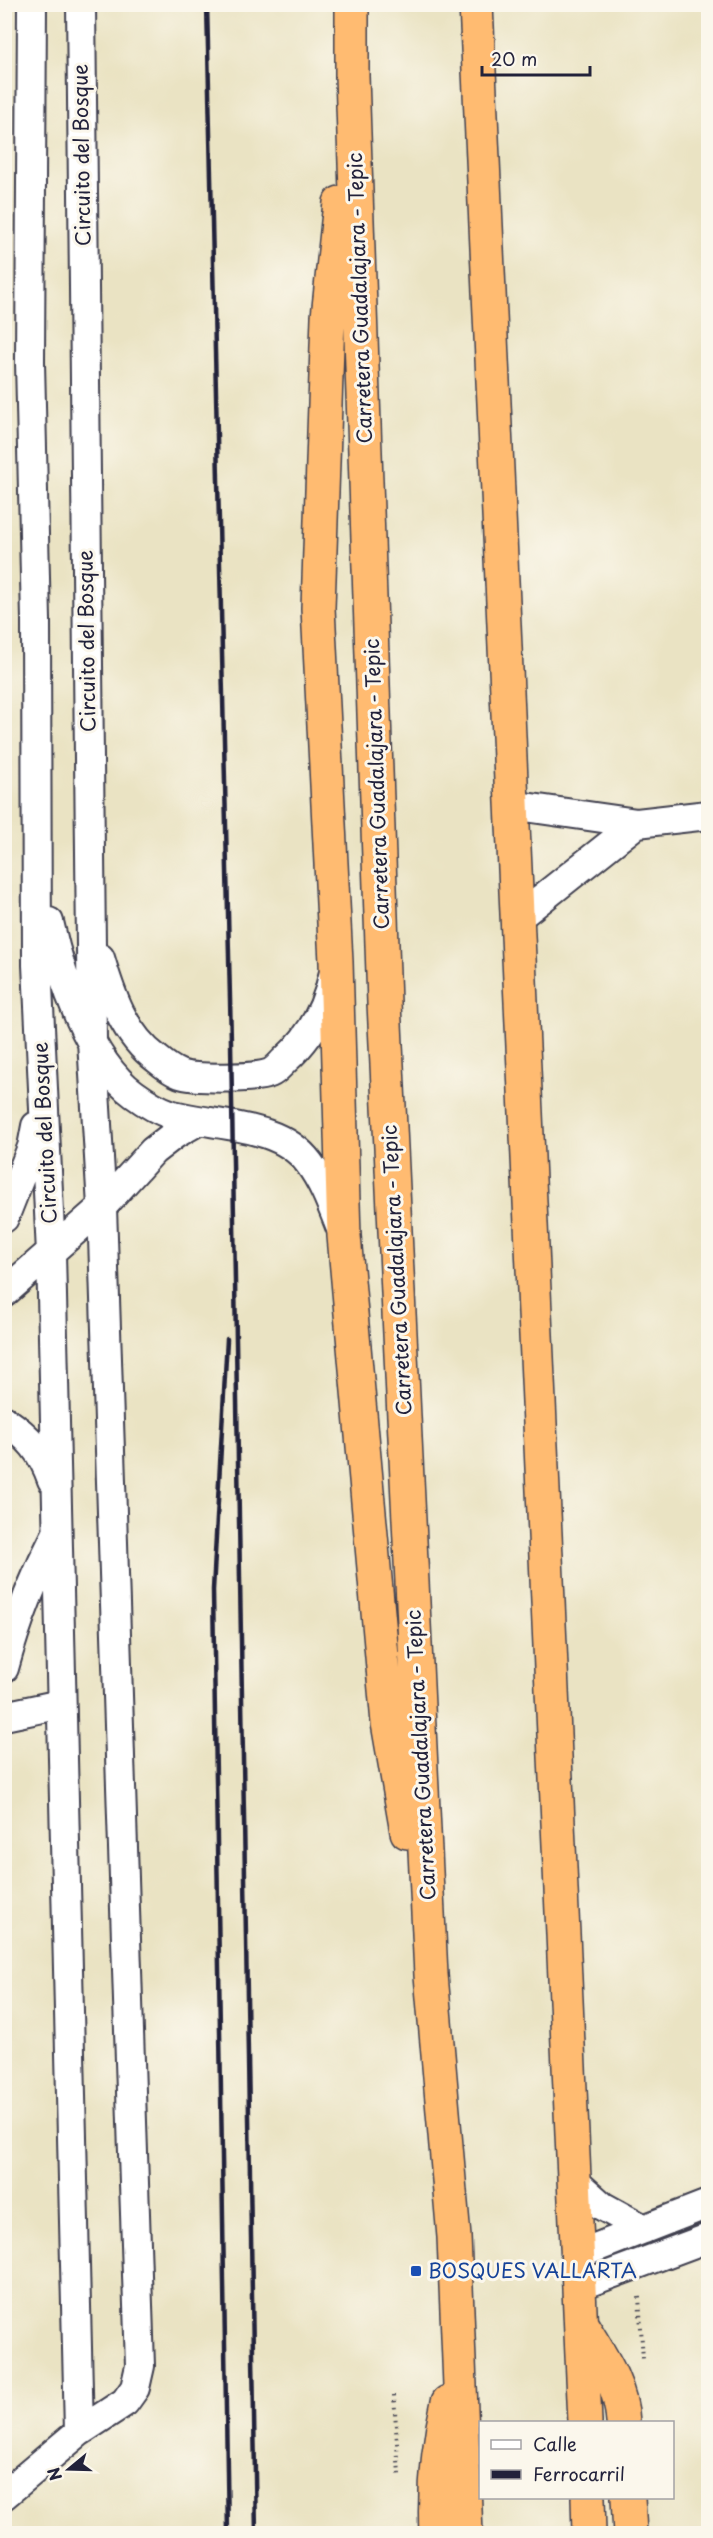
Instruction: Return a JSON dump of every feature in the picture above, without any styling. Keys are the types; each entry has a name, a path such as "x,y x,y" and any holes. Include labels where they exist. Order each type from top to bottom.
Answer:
{"highway":[{"name":"Carretera Guadalajara - Tepic","path":"352,4 352,76 384,1003 431,1976 454,2237 466,2534"},
{"path":"476,4 585,2421"},
{"path":"352,76 328,317 318,608 336,962 344,1236 388,1723 431,1976"},
{"path":"582,2327 610,2371 622,2405 623,2421"},
{"path":"436,2534 435,2507 440,2437 458,2353"},
{"path":"588,2499 589,2534"},
{"path":"628,2499 630,2534"}],"street":[{"name":"Circuito del Bosque","path":"32,4 30,362 36,620 38,965 51,1253"},
{"name":"Circuito del Bosque","path":"4,1293 102,1207 92,1041 89,918 81,4"},
{"path":"511,805 637,823 708,815"},
{"path":"516,919 637,823"},
{"path":"37,871 58,961 72,1000 92,1041 113,1074 132,1093 168,1113 264,1133 284,1142 308,1161 321,1182 344,1236"},
{"path":"89,918 110,993 132,1035 155,1058 179,1074 211,1079 270,1073 301,1047 318,1021 330,992 336,962"},
{"path":"4,1218 32,1147 42,1082"},
{"path":"4,2495 79,2432 125,2402 135,2388 140,2366 102,1207 153,1151 198,1120"},
{"path":"51,1253 79,2432"},
{"path":"4,1420 20,1430 44,1457 56,1491"},
{"path":"4,1668 17,1621 35,1575 58,1532"},
{"path":"4,1716 61,1704"},
{"path":"574,2181 602,2206 644,2229"},
{"path":"578,2270 644,2229 708,2204"},
{"path":"578,2270 636,2265 708,2238"}],"path":[{"path":"636,2265 643,2360"},
{"path":"394,2395 399,2476"}],"railway":[{"path":"207,4 231,1042 256,2534"},
{"path":"227,1339 213,1590 228,2534"}],"place":[{"name":"BOSQUES VALLARTA","path":"416,2271"}]}
